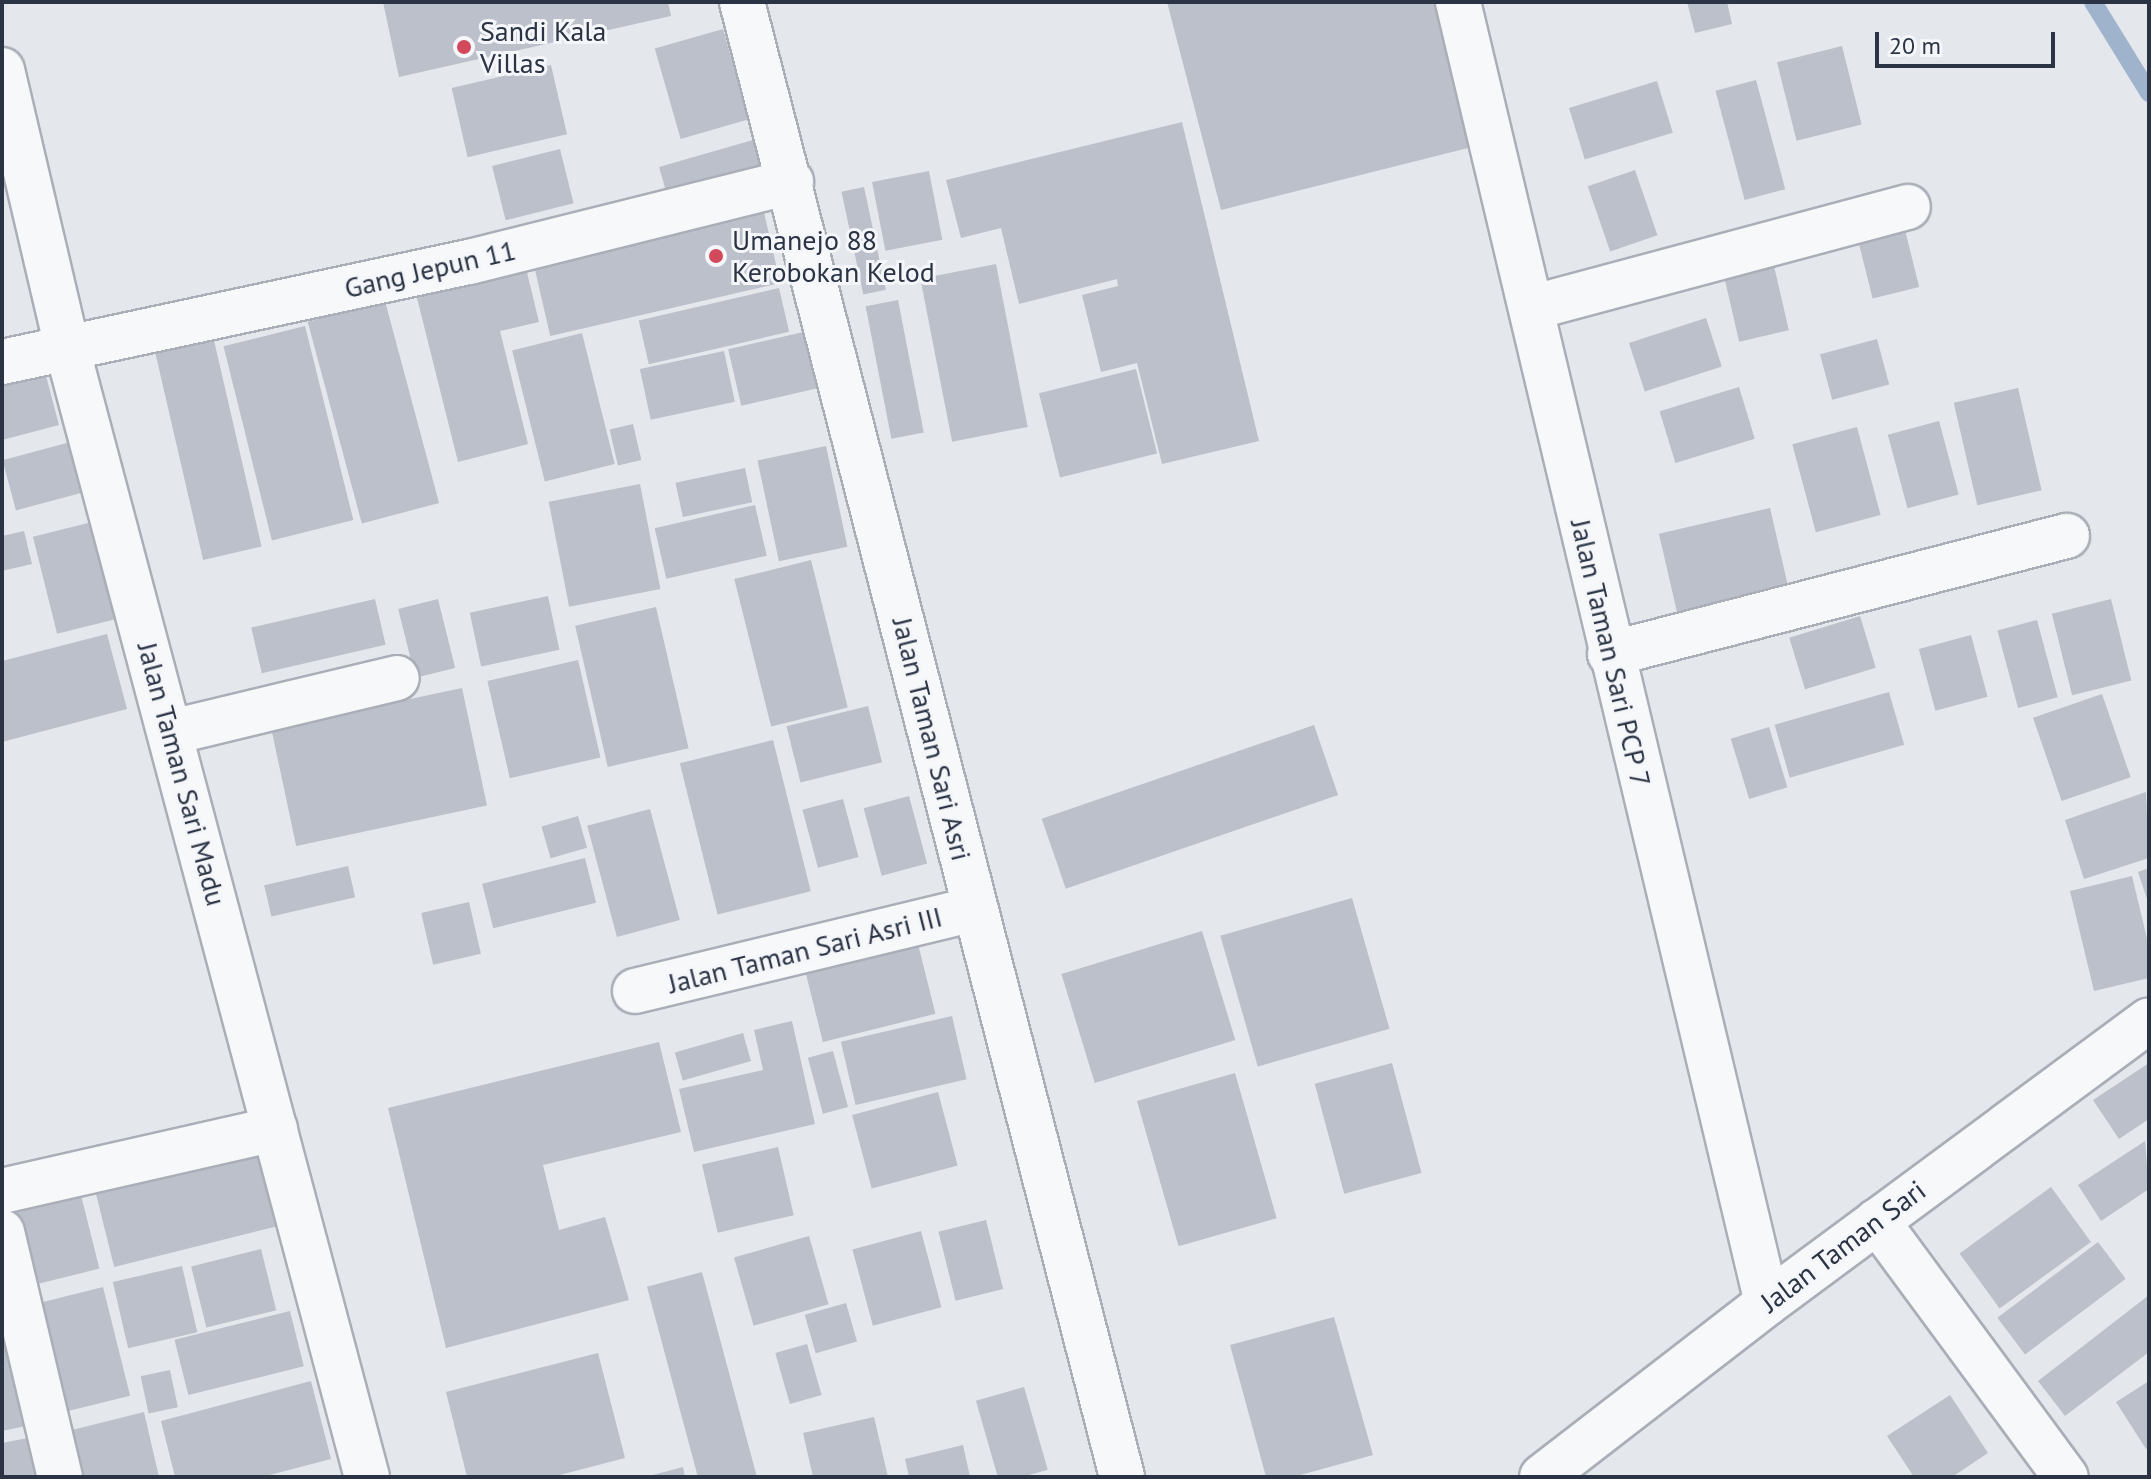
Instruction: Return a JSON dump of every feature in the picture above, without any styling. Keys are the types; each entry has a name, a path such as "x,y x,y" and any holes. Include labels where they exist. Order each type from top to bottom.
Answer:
{"street":[{"name":"Jalan Taman Sari Asri","path":"742,2 791,182 1122,1477"},
{"name":"Jalan Taman Sari PCP 7","path":"1458,2 1534,307 1610,654 1767,1303"},
{"name":"Jalan Taman Sari Madu","path":"2,70 67,348 172,732 362,1476"},
{"name":"Gang Jepun 11","path":"2,362 469,262 791,182"},
{"path":"1534,307 1908,207"},
{"path":"1610,654 2067,536"},
{"path":"172,732 397,678"},
{"name":"Jalan Taman Sari Asri III","path":"635,991 975,909"},
{"name":"Jalan Taman Sari","path":"1542,1477 1767,1303 2149,1020"},
{"path":"2,1191 275,1129"},
{"path":"1877,1221 2066,1477"},
{"path":"2,1232 60,1477"}],"building":[{"name":"Sandi Kala Villas","path":"383,2 668,2 671,16 399,77"},
{"path":"1167,2 1439,2 1476,146 1221,210"},
{"path":"1687,2 1727,2 1732,24 1695,33"},
{"path":"723,29 749,119 681,139 655,49"},
{"path":"1842,46 1862,125 1797,141 1777,62"},
{"path":"551,65 567,134 468,157 452,88"},
{"path":"1756,80 1785,189 1745,200 1715,91"},
{"path":"1657,81 1673,133 1585,160 1569,108"},
{"path":"1182,122 1259,441 1162,464 1137,363 1101,372 1082,295 1118,286 1117,279 1019,304 1001,228 961,238 946,180"},
{"path":"760,138 770,174 669,203 659,167"},
{"path":"560,149 574,203 506,220 492,166"},
{"path":"1635,170 1657,235 1610,252 1588,186"},
{"path":"929,171 942,240 885,251 872,182"},
{"path":"864,187 886,290 863,294 842,192"},
{"path":"762,204 780,283 550,336 532,257"},
{"path":"1903,222 1919,287 1873,299 1856,234"},
{"path":"524,260 539,322 500,331 528,444 458,462 417,298 489,280 486,270"},
{"path":"996,264 1028,427 952,442 920,279"},
{"path":"1774,266 1789,330 1739,342 1724,277"},
{"path":"779,288 789,332 649,364 639,320"},
{"path":"898,300 924,433 891,439 866,306"},
{"path":"385,301 439,503 362,524 308,322"},
{"path":"1706,318 1722,367 1645,392 1629,343"},
{"path":"305,326 353,520 272,540 223,346"},
{"path":"812,330 825,387 741,406 728,349"},
{"path":"582,333 615,464 545,481 512,350"},
{"path":"213,336 262,546 203,560 155,349"},
{"path":"1877,339 1889,384 1832,400 1820,354"},
{"path":"724,351 735,402 651,420 640,369"},
{"path":"41,357 59,425 2,440 2,367"},
{"path":"1136,369 1157,453 1060,478 1039,393"},
{"path":"1739,387 1755,439 1675,463 1660,411"},
{"path":"2018,388 2042,490 1977,505 1954,403"},
{"path":"1939,421 1959,494 1907,508 1888,435"},
{"path":"633,424 641,460 618,465 610,429"},
{"path":"1857,427 1881,515 1816,532 1792,444"},
{"path":"74,441 87,491 16,510 3,460"},
{"path":"826,446 847,547 779,561 758,461"},
{"path":"745,468 752,502 683,517 676,483"},
{"path":"640,484 660,589 569,607 549,502"},
{"path":"755,505 767,556 666,579 655,528"},
{"path":"1770,508 1789,591 1678,616 1659,534"},
{"path":"96,521 120,618 57,634 33,537"},
{"path":"24,531 32,564 2,571 2,536"},
{"path":"811,560 848,707 771,727 734,579"},
{"path":"548,596 559,650 481,666 470,613"},
{"path":"375,599 386,645 262,673 251,628"},
{"path":"438,599 455,668 415,678 398,609"},
{"path":"2111,599 2131,681 2072,695 2052,614"},
{"path":"656,607 689,748 608,767 575,626"},
{"path":"1860,616 1876,668 1805,689 1789,638"},
{"path":"2037,620 2058,697 2018,708 1997,631"},
{"path":"107,634 127,709 2,742 2,661"},
{"path":"1971,635 1988,697 1935,711 1919,649"},
{"path":"578,660 600,757 510,778 487,681"},
{"path":"462,688 487,805 296,846 271,729"},
{"path":"1889,692 1904,745 1790,778 1775,725"},
{"path":"2102,694 2131,777 2062,801 2033,718"},
{"path":"868,706 882,762 801,783 786,726"},
{"path":"1314,725 1338,795 1066,889 1042,819"},
{"path":"1769,727 1787,787 1749,799 1731,739"},
{"path":"773,740 811,891 718,915 680,763"},
{"path":"2146,792 2149,858 2084,879 2065,820"},
{"path":"909,796 927,864 882,876 864,808"},
{"path":"843,799 859,857 818,868 802,810"},
{"path":"650,809 680,920 617,937 587,826"},
{"path":"578,816 587,848 551,858 541,826"},
{"path":"585,858 596,903 493,928 482,884"},
{"path":"348,866 355,897 271,917 264,885"},
{"path":"2149,868 2149,902 2148,902 2138,872"},
{"path":"2132,876 2149,947 2149,978 2094,991 2070,891"},
{"path":"1352,898 1389,1029 1258,1066 1220,936"},
{"path":"469,902 481,954 433,965 421,913"},
{"path":"1202,931 1235,1040 1095,1083 1061,974"},
{"path":"918,944 935,1014 823,1042 805,972"},
{"path":"952,1016 967,1079 856,1105 841,1042"},
{"path":"792,1021 815,1124 694,1152 679,1089 763,1070 754,1030"},
{"path":"743,1033 751,1061 683,1080 675,1053"},
{"path":"659,1042 681,1132 543,1165 559,1230 605,1217 629,1300 446,1348 388,1108"},
{"path":"833,1051 848,1107 823,1114 808,1058"},
{"path":"1392,1063 1422,1173 1344,1194 1315,1084"},
{"path":"2149,1063 2149,1119 2119,1139 2093,1100"},
{"path":"1235,1073 1277,1218 1179,1246 1137,1101"},
{"path":"938,1092 958,1165 872,1188 852,1115"},
{"path":"2145,1141 2149,1189 2101,1221 2078,1185"},
{"path":"260,1145 280,1226 114,1267 94,1186"},
{"path":"778,1147 794,1215 718,1233 702,1165"},
{"path":"2051,1187 2091,1242 2000,1308 1960,1253"},
{"path":"80,1191 99,1269 31,1286 12,1208"},
{"path":"986,1220 1003,1289 956,1301 938,1232"},
{"path":"921,1231 941,1307 873,1326 852,1249"},
{"path":"809,1236 829,1304 754,1326 734,1257"},
{"path":"2098,1242 2126,1279 2025,1355 1997,1318"},
{"path":"261,1249 276,1310 206,1328 191,1266"},
{"path":"182,1266 197,1332 128,1348 113,1282"},
{"path":"702,1272 757,1477 698,1477 647,1287"},
{"path":"103,1287 130,1396 63,1412 36,1304"},
{"path":"2149,1295 2149,1352 2065,1416 2038,1381"},
{"path":"846,1303 857,1341 816,1353 805,1315"},
{"path":"290,1311 304,1366 188,1395 175,1340"},
{"path":"1334,1317 1373,1455 1293,1477 1266,1477 1230,1345"},
{"path":"2,1323 26,1426 2,1431"},
{"path":"807,1344 822,1395 790,1404 775,1353"},
{"path":"598,1353 625,1458 552,1477 467,1477 446,1392"},
{"path":"170,1370 178,1407 149,1413 141,1376"},
{"path":"311,1381 331,1459 262,1477 175,1477 161,1421"},
{"path":"2149,1381 2149,1447 2146,1449 2116,1402"},
{"path":"1024,1387 1048,1470 1022,1477 998,1477 976,1401"},
{"path":"1950,1395 1988,1453 1952,1477 1914,1477 1887,1436"},
{"path":"144,1412 159,1477 83,1477 72,1430"},
{"path":"874,1417 888,1477 813,1477 803,1433"},
{"path":"38,1436 47,1477 2,1477 2,1443"},
{"path":"963,1445 970,1477 909,1477 905,1459"},
{"path":"683,1467 685,1477 649,1477 649,1476"}],"waterway":[{"path":"2093,2 2149,93"}],"place":[{"name":"Sandi Kala Villas","path":"464,47"},
{"name":"Umanejo 88 Kerobokan Kelod","path":"716,256"}]}
